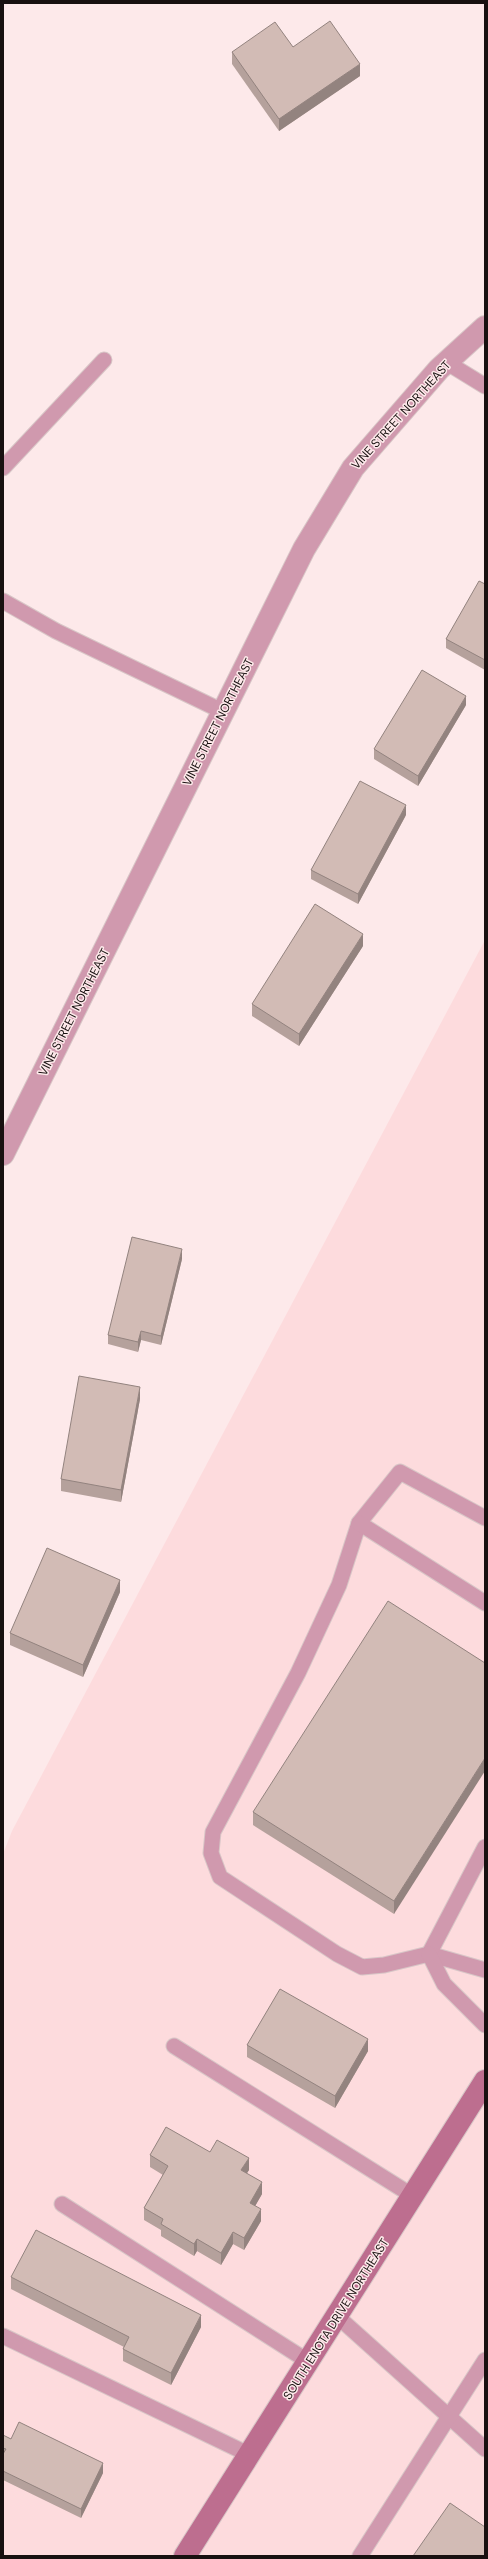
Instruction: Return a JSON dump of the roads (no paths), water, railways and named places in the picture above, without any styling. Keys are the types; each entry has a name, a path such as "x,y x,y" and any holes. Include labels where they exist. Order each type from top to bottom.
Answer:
{"main road":[{"name":"SOUTH ENOTA DRIVE NORTHEAST","path":"185,2556 309,2362 485,2081"}],"street":[{"name":"VINE STREET NORTHEAST","path":"3,1154 304,549 353,468 446,362 485,326"}],"lane":[{"path":"3,468 104,360"},
{"path":"446,362 485,386"},
{"path":"3,600 56,631 224,712"},
{"path":"485,1518 400,1472 359,1523 339,1585 298,1673 213,1832 211,1852 220,1877 337,1954 362,1967 384,1965 429,1954 462,1961 485,1970"},
{"path":"359,1523 485,1603"},
{"path":"429,1954 485,1847"},
{"path":"429,1954 444,1984 485,2025"},
{"path":"174,2046 413,2196"},
{"path":"62,2204 309,2362"},
{"path":"338,2316 448,2418 485,2449"},
{"path":"3,2336 250,2454"},
{"path":"360,2556 485,2360"}]}
